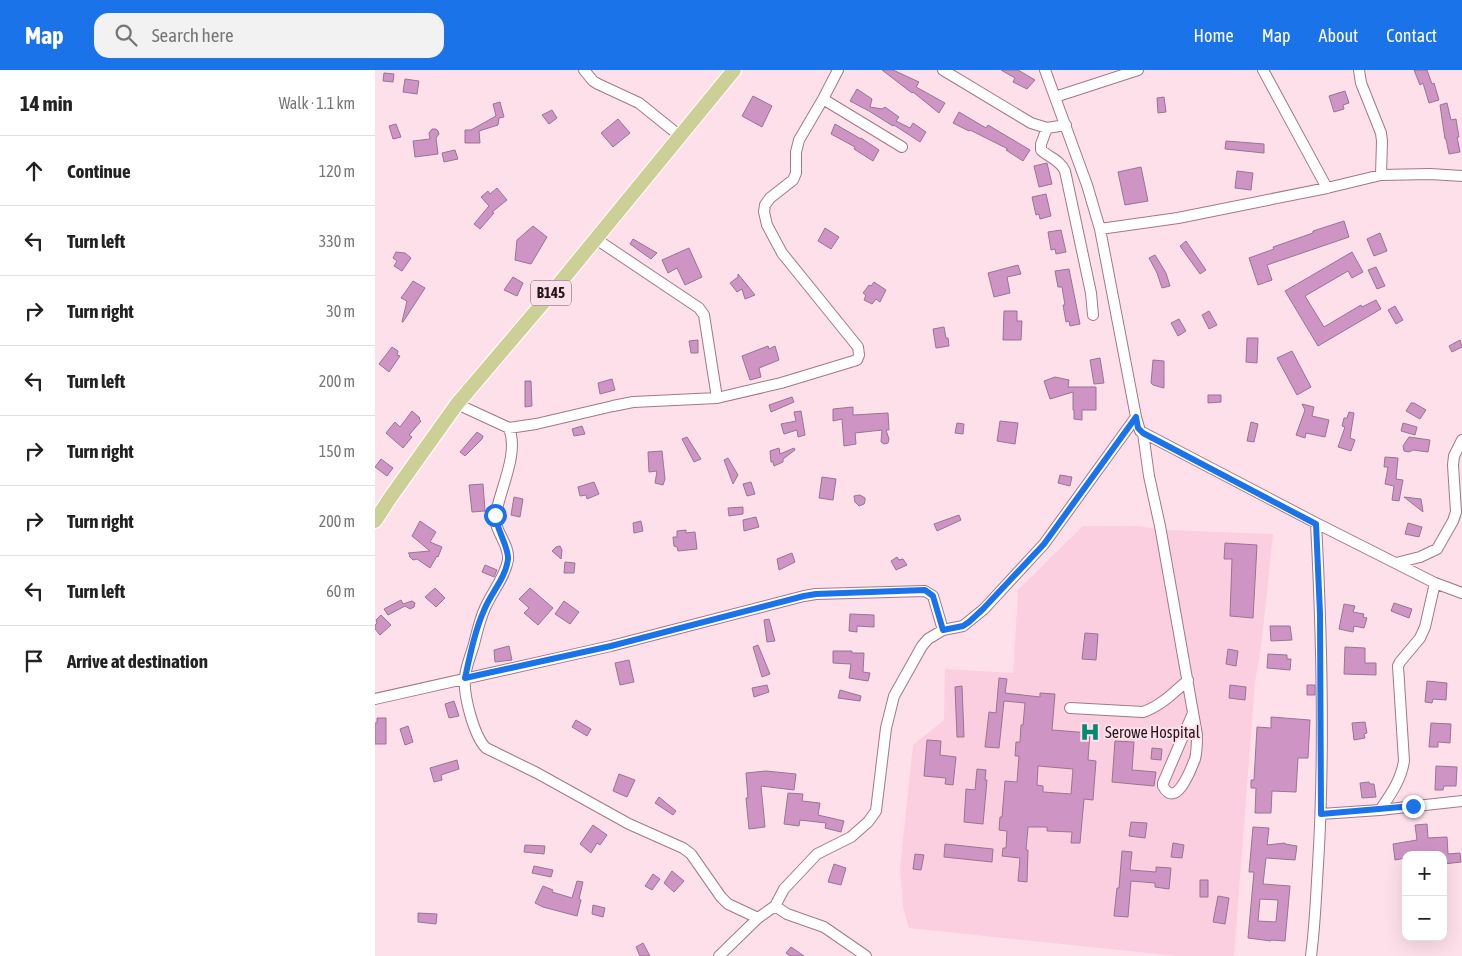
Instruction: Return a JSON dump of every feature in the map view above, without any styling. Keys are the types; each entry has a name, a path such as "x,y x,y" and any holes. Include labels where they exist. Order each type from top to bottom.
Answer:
{"main road":[{"name":"B145","path":"375,521 389,498 457,404 734,70"}],"street":[{"path":"584,70 593,81 639,103 680,136"},
{"path":"457,404 509,428 536,424 633,402 717,398 781,383 857,360 859,355 858,347 782,253 767,225 764,212 765,205 770,198 793,180 796,173 796,152 799,140 838,70"},
{"path":"943,70 1031,123 1047,128 1066,125"},
{"path":"1045,70 1087,185 1100,230 1138,428 1143,433 1316,524 1435,582 1462,593"},
{"path":"1055,97 1138,70"},
{"path":"1263,70 1327,188"},
{"path":"1359,70 1361,83 1381,133 1381,175"},
{"path":"823,99 902,147"},
{"path":"1047,128 1041,147 1043,152 1059,162 1065,171 1091,293 1093,315"},
{"path":"1100,230 1178,218 1327,188 1381,175 1430,174 1462,176"},
{"path":"596,238 699,308 705,320 717,398"},
{"path":"719,956 758,918 775,906 784,889 817,854 857,832 868,822 876,811 886,728 894,696 922,646 928,639 943,630 963,626 969,622 1044,544 1136,417"},
{"path":"509,428 512,439 510,460 495,515 496,524 508,559 499,582 485,607 465,678 467,702 480,742 486,748 537,773 629,824 683,848 691,854 721,898 728,904 758,918"},
{"path":"1143,433 1149,476 1160,526 1197,735 1195,758 1179,790 1171,793 1165,789 1163,783 1193,713"},
{"path":"1395,563 1420,557 1437,549 1453,521 1456,512 1453,456 1462,440"},
{"path":"1311,956 1321,814 1320,614 1316,524"},
{"path":"1380,810 1397,784 1404,761 1398,666 1421,638 1435,582"},
{"path":"375,699 611,646 816,594 925,590 933,596 943,630"},
{"path":"1070,708 1143,712 1162,703 1187,680"},
{"path":"1321,814 1462,801"},
{"path":"775,906 787,914 824,927 866,956"}],"shaded area":[{"name":"Serowe Hospital","path":"1083,526 1136,526 1165,530 1273,534 1261,648 1255,682 1234,956 1177,956 909,928 903,907 900,868 913,745 944,720 945,669 1013,673 1018,590"}],"building":[{"path":"882,70 893,70 919,82 916,87 945,103 939,113 913,92"},
{"path":"1001,70 1018,70 1035,80 1027,89 1013,82 1015,78"},
{"path":"1414,70 1427,70 1432,84 1434,83 1439,100 1429,103 1423,83 1420,85"},
{"path":"384,73 394,74 393,82 383,81"},
{"path":"405,79 419,81 417,94 403,92"},
{"path":"857,89 872,99 870,107 882,109 885,107 899,117 896,121 910,128 913,123 926,132 920,142 894,125 850,101"},
{"path":"1345,91 1349,103 1343,105 1344,109 1334,112 1329,96"},
{"path":"753,96 772,106 762,127 742,116"},
{"path":"1164,97 1166,112 1158,113 1157,98"},
{"path":"500,102 504,117 499,118 498,125 479,131 480,143 465,143 465,130 471,130 496,116 493,104"},
{"path":"1447,103 1451,120 1456,119 1460,152 1449,154 1440,105"},
{"path":"552,110 557,118 549,124 542,115"},
{"path":"959,112 986,128 988,125 1030,150 1023,161 1006,150 1008,149 953,123"},
{"path":"618,119 630,133 613,147 601,133"},
{"path":"396,124 401,137 393,139 389,126"},
{"path":"835,124 879,150 873,161 854,149 855,147 831,134"},
{"path":"432,129 436,129 439,134 436,138 438,154 415,157 413,141 430,139 429,133"},
{"path":"1226,141 1264,144 1264,153 1225,149"},
{"path":"455,150 458,159 444,162 442,153"},
{"path":"1047,163 1052,184 1039,187 1034,166"},
{"path":"1141,167 1148,201 1125,205 1118,172"},
{"path":"1237,171 1253,173 1251,190 1235,188"},
{"path":"497,188 507,200 492,212 494,213 480,229 474,224 489,206 481,197 488,191 490,194"},
{"path":"1046,194 1051,216 1040,219 1039,214 1036,215 1032,197"},
{"path":"1344,221 1349,237 1267,265 1272,280 1258,285 1249,258 1274,249 1273,247 1313,233 1313,231"},
{"path":"533,226 547,237 531,264 515,260 517,240"},
{"path":"825,228 839,237 831,249 818,241"},
{"path":"1061,230 1066,252 1056,254 1055,249 1051,250 1048,232"},
{"path":"1380,233 1387,251 1374,256 1367,239"},
{"path":"633,239 657,253 651,259 630,244"},
{"path":"1186,241 1206,270 1200,274 1180,246"},
{"path":"689,248 702,277 685,285 677,268 668,273 662,260"},
{"path":"396,252 405,253 411,258 402,271 394,266 397,261 393,258"},
{"path":"1352,252 1363,272 1352,278 1348,271 1305,296 1324,327 1361,305 1362,307 1376,300 1381,309 1318,346 1285,291"},
{"path":"1155,255 1166,273 1170,286 1162,288 1149,258"},
{"path":"1018,265 1021,274 1007,277 1010,293 994,297 988,273"},
{"path":"1376,267 1385,286 1377,289 1368,270"},
{"path":"1069,269 1080,324 1070,326 1069,321 1066,322 1062,287 1058,287 1055,271"},
{"path":"738,274 755,295 745,299 742,289 737,292 730,283 738,277"},
{"path":"513,277 523,283 517,296 504,290"},
{"path":"413,281 425,288 402,322 407,301 401,298"},
{"path":"874,282 886,290 880,302 876,299 872,304 864,300 866,295 863,293"},
{"path":"1395,306 1403,320 1396,324 1388,310"},
{"path":"1004,311 1017,311 1017,321 1022,321 1021,340 1003,340"},
{"path":"1209,311 1217,325 1209,329 1202,315"},
{"path":"1179,319 1186,331 1178,336 1171,323"},
{"path":"944,327 949,346 936,348 933,329"},
{"path":"1247,338 1258,338 1257,363 1246,362"},
{"path":"698,340 698,353 691,353 689,341"},
{"path":"1460,340 1462,347 1452,352 1449,346"},
{"path":"768,346 769,349 775,346 779,360 759,368 761,377 750,380 742,356"},
{"path":"392,347 398,351 397,355 400,356 389,372 379,364"},
{"path":"1292,351 1311,387 1297,395 1277,358"},
{"path":"1100,358 1104,383 1094,384 1090,360"},
{"path":"1153,360 1164,361 1164,388 1151,383"},
{"path":"1055,377 1069,380 1068,387 1096,387 1096,410 1082,410 1082,420 1074,419 1073,392 1050,399 1044,381"},
{"path":"612,379 615,390 600,394 598,383"},
{"path":"525,381 531,381 532,406 525,407"},
{"path":"1208,395 1221,395 1221,402 1208,403"},
{"path":"792,397 794,402 771,412 769,405"},
{"path":"1411,403 1426,410 1420,419 1406,411"},
{"path":"1302,404 1314,407 1312,416 1329,420 1325,437 1306,433 1305,438 1296,435 1305,410"},
{"path":"853,407 853,415 888,413 889,430 886,430 889,439 888,443 884,444 881,442 882,430 855,433 856,444 844,446 842,419 833,421 833,409"},
{"path":"412,411 421,421 409,435 412,437 403,448 386,433 395,422 400,427"},
{"path":"801,411 805,435 798,437 797,430 784,434 781,424 796,421 794,412"},
{"path":"1349,412 1354,413 1350,438 1355,440 1351,451 1338,447 1345,427 1342,426 1344,418 1347,418"},
{"path":"1000,421 1018,423 1015,444 997,441"},
{"path":"1251,422 1258,424 1254,442 1247,441"},
{"path":"957,423 964,424 963,434 955,433"},
{"path":"1403,423 1417,427 1415,435 1401,431"},
{"path":"582,426 585,434 574,436 572,429"},
{"path":"477,432 483,436 482,439 465,456 460,452"},
{"path":"687,437 701,459 694,462 682,439"},
{"path":"1409,437 1430,440 1428,452 1404,451 1403,446"},
{"path":"779,448 780,454 794,448 795,450 783,459 783,462 774,466 773,462 771,462 770,451"},
{"path":"662,451 665,479 663,485 655,483 657,471 649,472 648,452"},
{"path":"1385,457 1398,458 1396,479 1403,480 1399,501 1392,500 1394,486 1385,484 1388,467 1384,467"},
{"path":"728,458 738,475 733,484 724,460"},
{"path":"381,459 393,468 387,476 375,467"},
{"path":"1060,475 1072,477 1070,486 1058,483"},
{"path":"822,477 836,479 833,500 819,498"},
{"path":"594,482 599,494 587,499 586,495 580,496 578,487"},
{"path":"751,482 755,494 747,496 743,484"},
{"path":"483,484 485,511 472,512 469,485"},
{"path":"860,495 865,498 865,501 864,504 859,506 855,502 854,496"},
{"path":"514,497 523,499 520,517 511,515"},
{"path":"1404,497 1421,499 1423,512"},
{"path":"743,507 743,514 729,516 728,508"},
{"path":"959,515 961,520 937,531 934,524"},
{"path":"756,517 759,527 744,531 743,520"},
{"path":"420,521 436,532 430,542 442,547 430,568 417,559 413,560 408,553 430,551 412,536"},
{"path":"641,521 643,531 634,533 633,523"},
{"path":"1408,523 1422,527 1419,537 1405,534"},
{"path":"686,530 686,533 695,532 697,549 678,551 677,547 674,546 673,537 677,537 677,531"},
{"path":"1225,543 1257,545 1253,618 1230,616 1232,559 1224,559"},
{"path":"560,546 562,550 561,559 552,551"},
{"path":"792,553 795,562 779,570 777,559"},
{"path":"897,557 899,560 903,559 907,565 896,570 891,561"},
{"path":"565,562 575,563 574,573 564,573"},
{"path":"485,565 497,570 494,577 482,572"},
{"path":"435,588 445,598 436,607 425,597"},
{"path":"530,588 553,608 538,625 524,613 529,608 519,599"},
{"path":"401,600 403,604 412,601 415,603 414,607 410,609 405,606 388,615 384,609"},
{"path":"564,601 579,612 570,624 555,614"},
{"path":"1394,603 1412,609 1409,618 1391,611"},
{"path":"1344,604 1355,606 1353,612 1364,614 1363,617 1367,618 1364,628 1354,626 1353,632 1339,629"},
{"path":"850,614 874,615 874,627 857,626 857,632 849,631"},
{"path":"381,615 391,625 380,635 375,629 375,625 377,623 376,620"},
{"path":"769,619 775,641 767,642 764,620"},
{"path":"1270,626 1290,626 1292,640 1271,641"},
{"path":"1085,633 1098,634 1096,660 1082,659"},
{"path":"758,645 770,674 762,677 753,647"},
{"path":"509,646 512,660 495,662 494,650"},
{"path":"1345,647 1365,648 1365,663 1376,663 1376,675 1344,674"},
{"path":"1228,649 1238,651 1236,666 1226,664"},
{"path":"833,651 864,653 863,672 870,673 868,681 849,678 851,664 833,663"},
{"path":"1268,654 1287,655 1287,659 1291,659 1290,670 1267,668"},
{"path":"629,660 634,682 620,685 615,663"},
{"path":"999,678 1007,679 1005,693 1040,697 1040,693 1055,694 1052,730 1090,733 1088,760 1096,761 1093,800 1084,799 1080,843 1071,843 1072,832 1047,831 1047,827 1028,827 1026,850 1028,850 1027,882 1018,881 1020,858 1002,856 1003,848 1006,848 1007,831 999,830 1005,781 1017,782 1019,756 1015,756 1016,742 1020,742 1025,703 1004,701 999,748 985,747 989,712 996,713","holes":["1038,766 1073,769 1071,794 1043,792 1043,786 1037,785"]},
{"path":"1427,681 1447,683 1446,700 1433,699 1432,703 1425,702"},
{"path":"767,685 769,692 754,697 752,688"},
{"path":"1230,685 1246,687 1245,700 1229,698"},
{"path":"1307,685 1315,685 1315,695 1307,695"},
{"path":"962,686 964,737 957,737 955,687"},
{"path":"840,690 861,696 860,701 838,698"},
{"path":"454,701 459,716 449,718 445,704"},
{"path":"1271,717 1310,720 1308,758 1298,758 1296,792 1272,791 1271,813 1255,813 1256,788 1251,788 1251,780 1254,780 1257,727 1271,728"},
{"path":"377,718 386,718 386,744 375,744 375,723 377,723"},
{"path":"576,720 591,729 587,736 572,727"},
{"path":"1365,722 1367,733 1364,734 1365,738 1354,740 1352,723"},
{"path":"1431,723 1451,724 1450,743 1438,742 1438,747 1429,747"},
{"path":"408,726 413,742 405,745 400,729"},
{"path":"927,740 941,741 940,755 956,757 953,785 945,784 946,778 924,776"},
{"path":"1115,741 1134,742 1132,770 1156,772 1154,786 1112,782"},
{"path":"1152,748 1162,749 1161,760 1151,759"},
{"path":"457,760 459,769 441,775 442,780 434,782 430,768"},
{"path":"1436,766 1457,767 1456,786 1444,786 1443,790 1435,790"},
{"path":"977,769 986,770 985,780 987,780 983,824 964,822 966,789 975,790"},
{"path":"766,771 796,774 794,790 761,786 765,827 749,829 746,773"},
{"path":"619,774 635,780 627,797 613,791"},
{"path":"1369,782 1374,784 1376,797 1362,798 1360,783"},
{"path":"788,793 803,794 802,801 820,803 818,815 844,821 841,832 825,828 826,823 800,820 799,826 784,824"},
{"path":"659,797 676,811 673,815 655,803"},
{"path":"1131,822 1147,823 1145,838 1129,836"},
{"path":"1427,824 1428,838 1447,837 1448,854 1460,853 1461,862 1447,864 1447,851 1402,851 1402,859 1395,860 1393,844 1417,840 1415,825"},
{"path":"593,825 607,835 600,845 597,843 591,853 580,844"},
{"path":"1253,827 1269,828 1267,845 1285,843 1297,846 1295,860 1266,858 1263,884 1290,886 1285,941 1248,938 1254,872 1249,872","holes":["1260,899 1278,900 1276,922 1258,921"]},
{"path":"1173,843 1184,845 1182,858 1171,857"},
{"path":"945,844 993,849 992,862 944,857"},
{"path":"525,845 545,846 544,854 524,852"},
{"path":"1122,851 1132,852 1130,870 1156,872 1156,867 1171,868 1169,889 1155,887 1155,883 1131,881 1128,917 1114,916 1117,888 1119,888"},
{"path":"915,854 924,855 921,870 913,869"},
{"path":"834,864 846,868 841,885 828,882"},
{"path":"534,866 553,870 551,877 532,873"},
{"path":"672,871 684,881 674,892 664,883"},
{"path":"653,874 660,879 652,890 645,886"},
{"path":"1200,880 1208,880 1208,897 1200,897"},
{"path":"577,881 583,882 577,916 535,903 543,886 553,890 552,892 572,898"},
{"path":"1218,896 1229,898 1225,924 1213,922"},
{"path":"593,905 605,908 603,917 592,914"},
{"path":"418,913 437,914 436,924 418,922"},
{"path":"643,943 650,956 640,956 636,947"},
{"path":"791,947 804,956 790,956 786,953"}],"place":[{"name":"Serowe Hospital","path":"1090,732"}],"route":[{"path":"495,515 496,524 508,559 499,582 485,607 465,678 611,646 816,594 925,590 933,596 943,630 963,626 969,622 1044,544 1136,417 1138,428 1143,433 1316,524 1320,614 1321,814 1413,806"}]}
